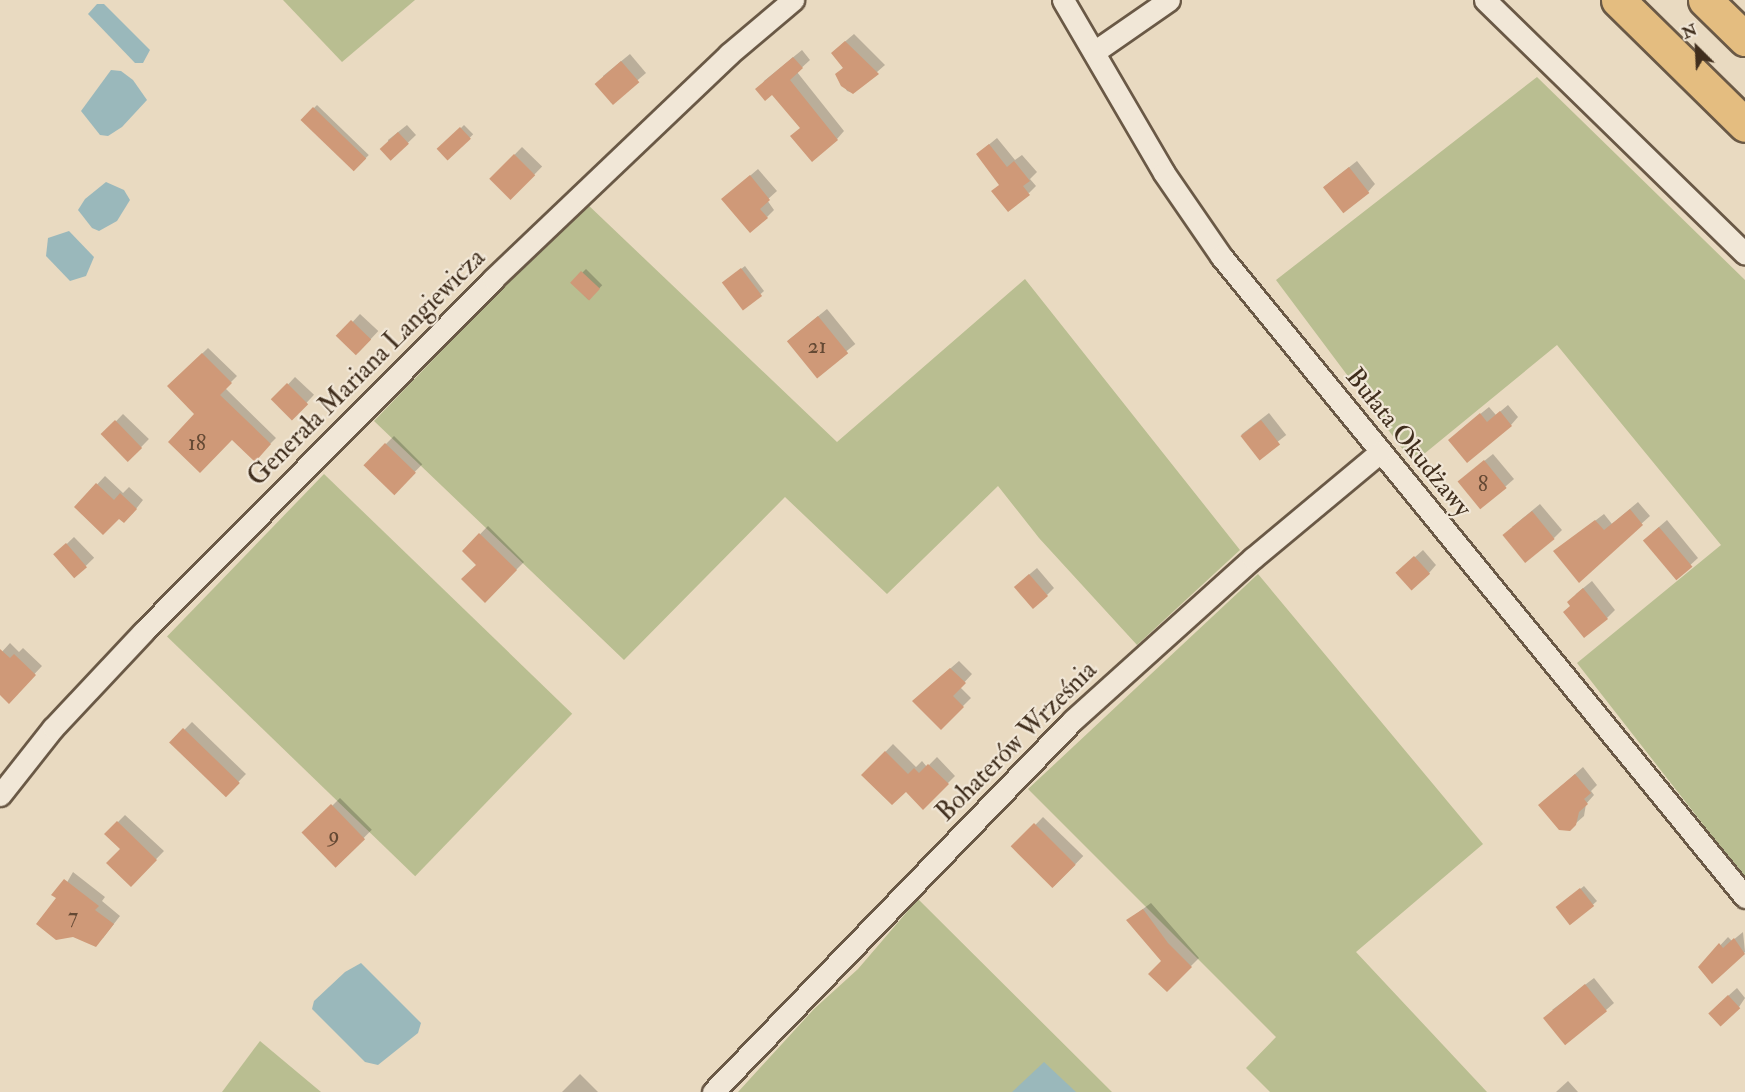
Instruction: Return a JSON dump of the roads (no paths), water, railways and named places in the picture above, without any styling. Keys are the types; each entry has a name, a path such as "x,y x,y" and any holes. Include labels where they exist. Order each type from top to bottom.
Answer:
{"highway":[{"path":"1618,0 1745,125"},
{"path":"1705,0 1745,39"}],"street":[{"name":"Generała Mariana Langiewicza","path":"0,795 53,728 143,632 477,296 729,54 793,0"},
{"name":"Bułata Okudżawy","path":"1063,0 1164,173 1221,256 1745,897"},
{"path":"1094,52 1169,0"},
{"path":"1485,0 1745,254"},
{"name":"Bohaterów Września","path":"713,1092 1072,720 1253,558 1380,452"}],"water":[{"path":"97,4 104,4 150,50 143,63 135,63 88,14"},
{"path":"111,70 121,71 133,80 147,100 122,127 108,136 100,135 81,111"},
{"path":"106,182 124,190 130,200 117,221 99,231 92,228 78,210 85,199"},
{"path":"69,231 94,257 86,276 70,281 46,256 48,238"},
{"path":"361,963 421,1023 418,1033 378,1065 365,1062 312,1009 314,1001 345,972"},
{"path":"1044,1062 1076,1092 1012,1092"}]}
